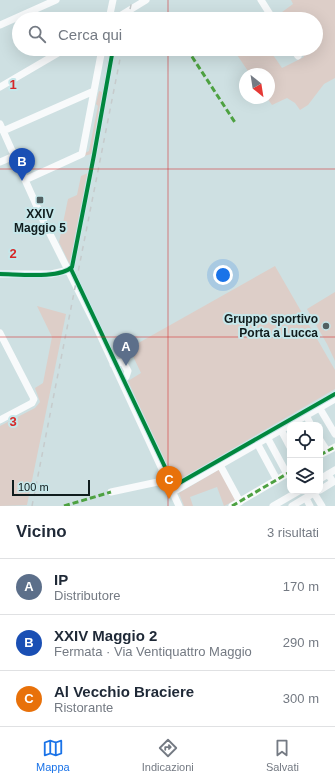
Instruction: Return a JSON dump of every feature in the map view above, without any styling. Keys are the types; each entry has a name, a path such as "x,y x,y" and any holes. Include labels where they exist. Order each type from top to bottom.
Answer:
{"street":[{"path":"29,12 56,0"},
{"path":"111,12 113,0"},
{"path":"126,12 146,0"},
{"path":"261,0 269,12"},
{"path":"0,25 12,20"},
{"path":"0,87 52,56"},
{"path":"25,180 82,154 101,56"},
{"path":"94,91 2,128 67,271 113,364 179,506"},
{"path":"0,162 14,156"},
{"path":"0,274 51,274 67,271"},
{"path":"0,333 33,397 32,403 0,420"},
{"path":"113,364 123,362 128,371 126,378 120,380"},
{"path":"303,420 319,407 335,399"},
{"path":"319,407 335,434"},
{"path":"173,492 267,437 287,428"},
{"path":"281,430 287,441"},
{"path":"267,437 287,471"},
{"path":"257,443 278,480"},
{"path":"323,453 335,447"},
{"path":"220,465 240,502"},
{"path":"323,477 332,472 334,482 323,488"},
{"path":"232,506 287,474"},
{"path":"111,492 167,480"},
{"path":"273,506 294,494"},
{"path":"292,506 312,494"},
{"path":"318,494 322,506"},
{"path":"306,498 310,506"}],"shaded area":[{"path":"291,0 335,0 335,78 324,84 308,105 300,110 295,103 287,98 275,104 275,68 246,68 238,56 274,56 282,68 304,56 323,56 323,12 282,12 293,4"},
{"path":"109,56 115,56 95,153 84,156 85,153 89,151 98,106 96,104 99,91 102,92"},
{"path":"88,173 70,265 59,242 68,199 77,195 81,176"},
{"path":"275,266 335,370 335,389 174,483 128,381 141,373 131,352 119,358 117,355"},
{"name":"Gruppo sportivo Porta a Lucca","path":"335,292 335,361 307,309"},
{"path":"37,306 66,314 27,505 0,506 0,426 35,408 40,402 35,388 43,383 52,337"},
{"path":"220,469 236,500 224,506 217,487 190,497 193,506 184,506 179,493"}],"railway":[{"path":"129,12 132,0"},
{"path":"32,506 121,56"}],"marked path":[{"path":"192,56 236,124"},
{"path":"323,453 335,447"},
{"path":"232,506 287,474"},
{"path":"64,506 111,492"}],"cycle path":[{"path":"0,274 48,274 66,271 72,267 112,56"},
{"path":"71,269 174,486 335,394"}],"place":[{"name":"XXIV Maggio 2","path":"22,181"},
{"name":"XXIV Maggio 5","path":"40,200"},
{"name":"Gruppo sportivo Porta a Lucca","path":"326,326"},
{"name":"IP","path":"126,366"},
{"name":"Al Vecchio Braciere","path":"169,499"}]}
